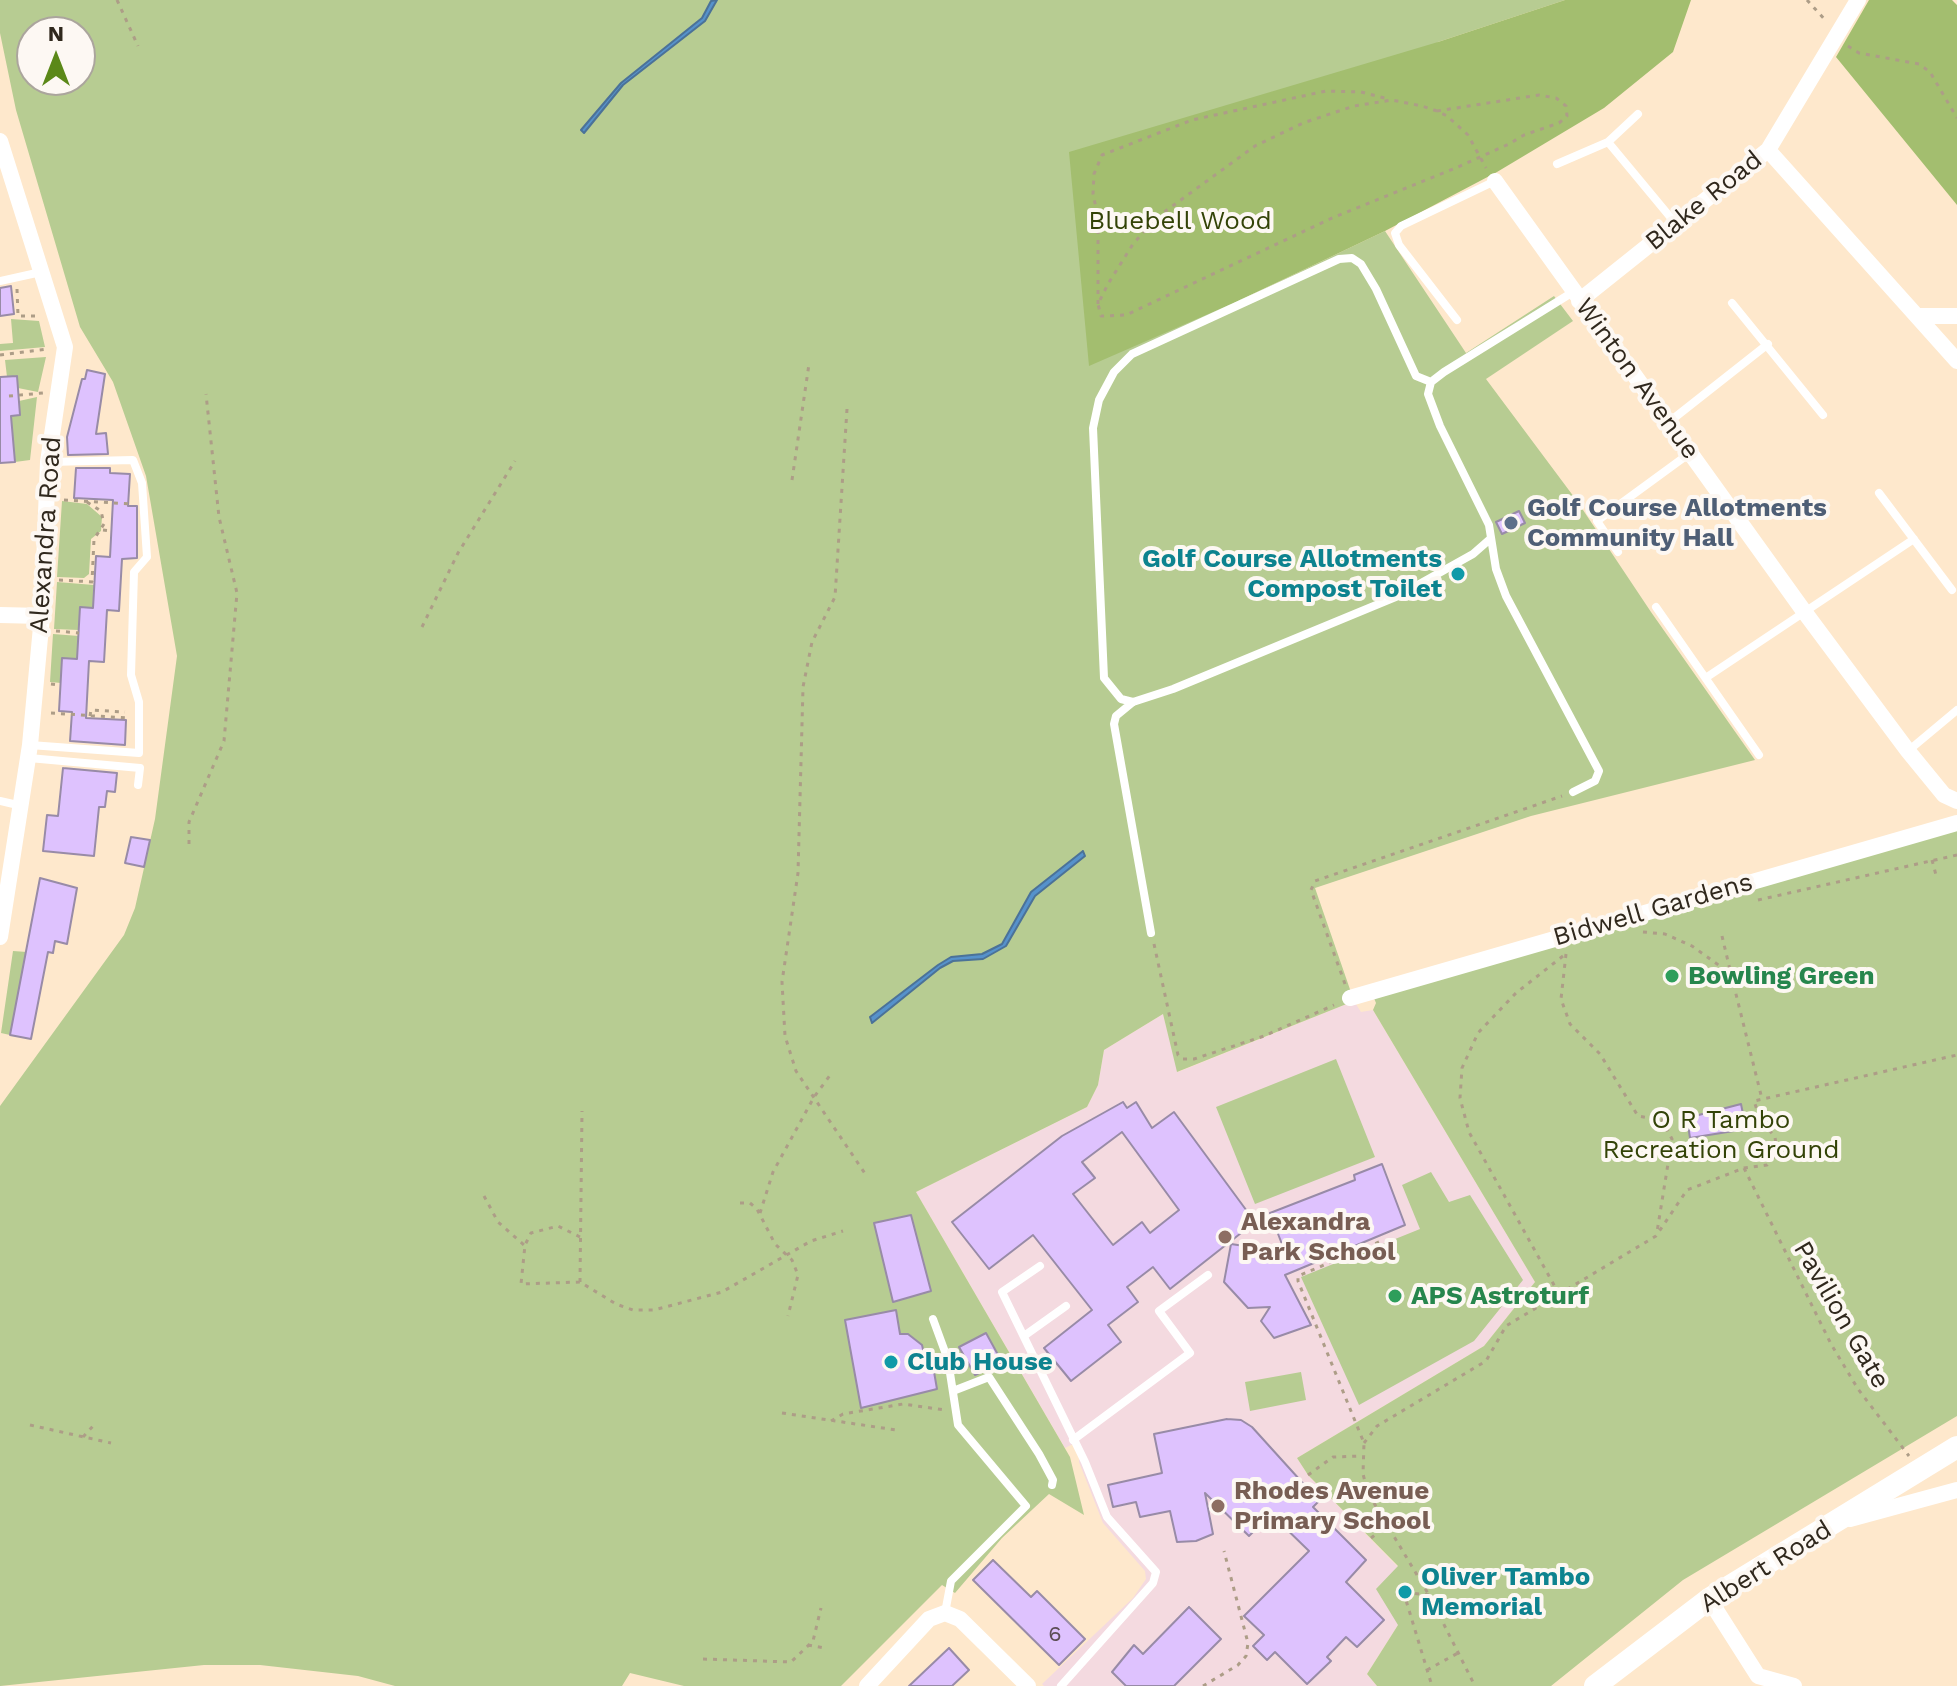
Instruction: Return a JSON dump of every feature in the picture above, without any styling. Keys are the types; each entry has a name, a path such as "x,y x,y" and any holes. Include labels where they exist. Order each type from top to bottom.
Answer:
{"main road":[{"path":"1832,1523 1919,1473 1957,1447"},
{"name":"Albert Road","path":"1595,1686 1709,1599 1832,1523"}],"street":[{"name":"Blake Road","path":"1576,296 1676,224 1768,150 1858,0"},
{"name":"Alexandra Road","path":"0,141 65,347 48,462 41,624 29,752 0,937"},
{"path":"1768,150 1957,361"},
{"name":"Winton Avenue","path":"1495,181 1908,751 1944,795 1957,801"},
{"path":"1917,316 1957,316"},
{"path":"0,615 41,624"},
{"name":"Bidwell Gardens","path":"1350,998 1957,823"},
{"name":"Albert Road","path":"1832,1523 1957,1490"},
{"path":"1709,1599 1758,1676 1794,1686"},
{"path":"867,1686 929,1619 945,1613 960,1619 1028,1686"}],"lane":[{"path":"1557,164 1608,142 1638,114"},
{"path":"1608,142 1676,224"},
{"path":"1457,320 1399,245 1395,233 1401,226 1495,181"},
{"path":"1133,702 1121,699 1104,678 1093,428 1099,400 1114,372 1132,354 1339,259 1352,258 1361,264 1376,289 1489,525 1489,540 1506,596 1599,771 1595,781 1573,792"},
{"path":"0,281 41,272"},
{"path":"1431,382 1576,296"},
{"path":"1732,303 1823,415"},
{"path":"1668,422 1768,344"},
{"path":"1416,376 1431,382"},
{"path":"1430,402 1431,382"},
{"path":"1618,552 1597,521 1690,453"},
{"path":"29,752 139,753 139,716 131,675 134,572 147,557 142,483 133,460 48,462"},
{"path":"1879,493 1952,590"},
{"path":"1707,677 1803,610 1914,539"},
{"path":"1151,933 1114,724 1122,710 1133,702 1173,689 1398,596 1473,554 1489,540"},
{"path":"1656,607 1759,755"},
{"path":"1908,751 1957,710"},
{"path":"29,752 140,768 138,785"},
{"path":"0,801 22,806"},
{"path":"1040,1266 1002,1292 1107,1517 1156,1572 1153,1583 1061,1686"},
{"path":"1073,1440 1190,1353 1159,1311 1208,1275"},
{"path":"1024,1336 1066,1306"},
{"path":"933,1319 948,1360 958,1425 1026,1506 951,1581 945,1613"},
{"path":"953,1391 989,1377 1039,1454 1053,1480 1052,1485"}],"path":[{"path":"117,0 138,46"},
{"path":"1807,0 1836,36 1859,53 1919,64 1930,72 1957,118"},
{"path":"1437,111 1519,96 1556,98 1566,106 1567,116 1559,123 1524,135 1480,157 1332,218 1126,315 1101,316 1098,304 1098,217 1093,184 1102,155 1192,120 1326,91 1361,92 1437,111 1468,135 1480,157"},
{"path":"1098,304 1133,244 1156,218 1242,155 1303,123 1354,106 1392,100"},
{"path":"17,277 18,316"},
{"path":"11,317 30,316"},
{"path":"0,355 65,347"},
{"path":"792,480 809,364"},
{"path":"9,396 59,392"},
{"path":"189,844 189,822 224,741 237,593 219,517 206,394"},
{"path":"847,409 835,597 812,642 803,687 798,873 782,982 785,1036 796,1071 866,1175"},
{"path":"422,627 458,553 515,461"},
{"path":"46,499 128,504"},
{"path":"84,501 101,511 103,530"},
{"path":"43,579 93,582 94,539 103,530"},
{"path":"103,530 111,531"},
{"path":"41,624 79,633"},
{"path":"33,712 90,716 91,710 139,716"},
{"path":"1151,933 1178,1055 1183,1059 1194,1059 1264,1036 1350,998 1311,890 1315,881 1536,808 1573,792"},
{"path":"1758,900 1957,855"},
{"path":"1932,860 1936,875"},
{"path":"1661,924 1634,931 1665,934 1692,946 1731,974"},
{"path":"1722,936 1762,1099"},
{"path":"1559,1294 1469,1132 1460,1098 1462,1068 1478,1033 1516,993 1571,951"},
{"path":"1566,954 1561,999 1570,1024 1600,1054 1638,1116 1662,1120 1672,1139 1656,1236"},
{"path":"1475,1686 1429,1595 1368,1493 1362,1456 1364,1443 1377,1426 1486,1361 1506,1326 1656,1236 1687,1190 1744,1168 1767,1165 1777,1153 1775,1137 1760,1119 1754,1101 1957,1055"},
{"path":"760,1213 773,1172 814,1097 831,1074"},
{"path":"580,1282 582,1111"},
{"name":"Pavilion Gate","path":"1744,1168 1831,1344 1858,1389 1897,1437 1919,1473"},
{"path":"484,1196 498,1222 525,1245"},
{"path":"740,1203 750,1203 760,1213 775,1244 788,1255 798,1275 788,1316"},
{"path":"580,1237 551,1226 531,1233 525,1245 521,1284 580,1282 616,1304 633,1310 654,1310 722,1292 811,1241 843,1231"},
{"path":"1364,1443 1298,1276 1379,1242"},
{"path":"831,1421 843,1414 903,1404 956,1411"},
{"path":"1350,1412 1359,1433"},
{"path":"782,1413 896,1430"},
{"path":"30,1425 111,1443"},
{"path":"83,1437 93,1426"},
{"path":"1308,1475 1333,1457 1362,1456"},
{"path":"1371,1538 1388,1525"},
{"path":"1203,1686 1238,1665 1246,1656 1248,1643 1224,1551"},
{"path":"1429,1595 1411,1593 1405,1597 1432,1686"},
{"path":"703,1659 791,1662 808,1645 821,1608"},
{"path":"808,1645 825,1648"},
{"path":"1427,1670 1458,1653"}],"shaded area":[{"name":"Alexandra Park School","path":"1354,1001 1361,1012 1373,1010 1535,1282 1484,1346 1297,1458 1308,1475 1398,1567 1398,1625 1367,1674 1377,1686 1044,1686 1042,1684 1133,1598 1146,1579 1145,1571 1103,1523 1079,1462 1079,1441 1065,1448 916,1192 1087,1107 1098,1085 1104,1050 1163,1014 1178,1072"}],"green space":[{"path":"0,0 1565,0 1438,42 1238,301 1385,231 1466,353 1554,296 1573,321 1486,379 1577,501 1755,760 1531,816 1315,888 1354,1001 1177,1072 1163,1014 1104,1050 1098,1085 1087,1107 916,1192 1070,1457 1084,1515 1049,1494 1002,1538 955,1593 942,1585 841,1686 684,1686 630,1673 622,1686 395,1686 358,1676 260,1665 204,1665 0,1686 0,1106 124,935 135,908 155,819 177,656 146,476 113,382 80,327 16,110 0,33"},
{"name":"Bluebell Wood","path":"1565,0 1691,0 1673,52 1604,108 1497,172 1385,231 1238,301 1089,366 1069,152 1438,42"},
{"path":"1869,0 1952,0 1957,5 1957,205 1836,57"},
{"path":"11,319 39,321 45,347 0,351 0,344 13,343"},
{"path":"46,357 38,392 18,388 17,376 7,377 5,360"},
{"path":"37,397 30,460 15,462 11,416 20,415 19,401"},
{"path":"62,501 87,504 102,517 101,531 91,539 89,574 84,578 57,577"},
{"path":"57,582 94,585 93,608 80,607 79,630 54,629"},
{"path":"53,634 79,636 77,659 62,658 61,683 50,682"},
{"name":"O R Tambo Recreation Ground","path":"1957,827 1957,1416 1683,1580 1551,1686 1377,1686 1367,1674 1398,1625 1376,1589 1398,1566 1308,1475 1297,1458 1484,1346 1535,1282 1373,1010 1376,1003 1371,991"},
{"path":"13,951 27,952 10,1035 1,1033"},
{"path":"1336,1059 1375,1157 1255,1204 1216,1107"},
{"path":"1431,1172 1449,1202 1470,1195 1523,1280 1474,1341 1359,1405 1301,1277 1420,1229 1402,1185"},
{"path":"1301,1372 1306,1400 1250,1411 1245,1382"}],"water":[{"path":"717,0 705,21 623,85 584,133 581,130 621,83 702,18 711,1"},
{"path":"1083,851 1085,856 1035,896 1006,946 983,959 953,961 940,968 872,1023 870,1017 951,957 982,954 1002,944 1031,892"}],"building":[{"path":"11,286 14,314 0,316 0,288"},
{"path":"87,370 105,374 96,434 106,433 108,454 68,455 67,437"},
{"path":"17,376 20,415 11,416 15,462 0,463 0,377"},
{"path":"76,468 110,468 110,473 130,474 128,506 137,506 137,558 122,559 119,611 107,610 104,662 89,661 86,718 126,720 125,745 70,741 72,712 59,711 62,658 77,659 80,607 93,608 96,556 110,557 113,500 74,498"},
{"name":"Golf Course Allotments Community Hall","path":"1519,511 1525,523 1502,534 1496,522"},
{"path":"63,768 117,773 115,792 107,791 105,807 99,807 94,856 43,851 47,815 58,816"},
{"path":"131,837 150,840 144,867 125,863"},
{"path":"40,878 77,888 67,944 55,941 53,953 48,952 31,1039 10,1035"},
{"path":"1123,1102 1127,1108 1136,1102 1152,1128 1174,1112 1255,1222 1170,1289 1153,1267 1127,1287 1138,1302 1108,1325 1121,1342 1071,1381 1044,1348 1092,1310 1033,1235 989,1269 952,1222 1062,1136","holes":["1122,1132 1179,1210 1150,1233 1142,1222 1113,1245 1073,1194 1095,1178 1082,1162"]},
{"path":"1741,1104 1746,1129 1690,1138 1687,1118"},
{"path":"1382,1164 1405,1225 1285,1275 1311,1325 1274,1338 1261,1321 1270,1307 1248,1308 1224,1282 1231,1244 1285,1252 1270,1213 1355,1180 1354,1175"},
{"path":"911,1215 931,1291 893,1302 874,1223"},
{"name":"Club House","path":"896,1310 900,1334 908,1334 922,1345 925,1358 933,1366 937,1389 861,1408 845,1320"},
{"path":"986,1333 1002,1362 975,1375 959,1347"},
{"path":"1227,1419 1241,1420 1252,1427 1319,1501 1313,1507 1366,1560 1346,1582 1384,1620 1357,1647 1346,1637 1327,1657 1331,1661 1307,1684 1275,1652 1267,1660 1253,1646 1264,1635 1244,1616 1309,1551 1271,1514 1249,1536 1205,1493 1213,1534 1196,1541 1177,1542 1170,1511 1140,1517 1136,1502 1113,1507 1108,1485 1162,1473 1154,1434"},
{"path":"993,1560 1031,1597 1037,1591 1085,1639 1059,1665 973,1580"},
{"path":"1189,1607 1221,1639 1174,1686 1126,1686 1112,1672 1134,1645 1143,1654"},
{"path":"949,1648 969,1670 952,1686 909,1686"}],"place":[{"name":"Golf Course Allotments Community Hall","path":"1511,523"},
{"name":"Golf Course Allotments Compost Toilet","path":"1458,574"},
{"name":"Bowling Green","path":"1672,976"},
{"name":"Alexandra Park School","path":"1225,1237"},
{"name":"APS Astroturf","path":"1395,1296"},
{"name":"Club House","path":"891,1362"},
{"name":"Rhodes Avenue Primary School","path":"1218,1506"},
{"name":"Oliver Tambo Memorial","path":"1405,1592"}]}
